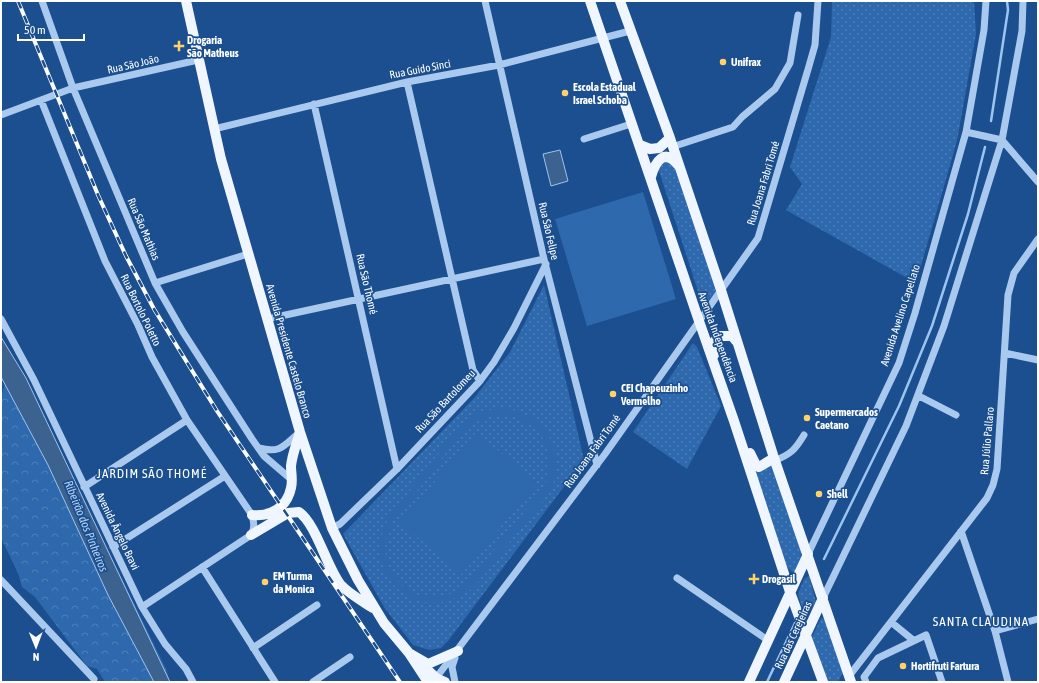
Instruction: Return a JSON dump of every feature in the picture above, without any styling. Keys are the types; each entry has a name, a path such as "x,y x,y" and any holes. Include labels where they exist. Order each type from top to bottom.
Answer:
{"main road":[{"name":"Avenida Presidente Castelo Branco","path":"186,1 214,129 248,254 300,432 332,528 358,580 384,623 433,679"},
{"name":"Avenida Independência","path":"590,1 602,40 631,124 640,145 699,321 715,363 790,592 823,682"},
{"name":"Avenida Independência","path":"620,1 671,142 721,290 774,459 823,598 848,680"},
{"path":"640,145 650,149 660,148 671,142"},
{"path":"650,177 654,165 659,159 668,157 673,158 678,165"},
{"path":"715,363 714,342 719,336 732,336 736,341"},
{"path":"252,515 267,515 278,510 291,489 291,465 300,432"},
{"path":"738,433 750,450 756,465 763,466 774,459"},
{"path":"251,536 288,513 299,512 307,520 326,560 340,584 347,591 377,611"},
{"name":"Avenida Avelino Capellato","path":"749,682 808,554"},
{"name":"Rua das Cerejeiras","path":"784,682 823,598"},
{"path":"409,653 428,664 458,651"},
{"path":"409,653 433,679"}],"street":[{"name":"Rua São Mathias","path":"42,1 73,88 155,283 183,332 264,456 292,480"},
{"name":"Rua São Felipe","path":"485,1 545,262 597,465"},
{"name":"Rua Joana Fabri Tomé","path":"433,679 458,651 597,465 755,243 762,227 813,52 818,1"},
{"name":"Avenida Avelino Capellato","path":"808,554 899,363 916,313 966,132 984,30 986,1"},
{"path":"823,598 919,396 967,256 1002,140 1022,31 1023,1"},
{"path":"671,142 733,128 742,117 775,88 790,64 798,15"},
{"name":"Rua Guido Sinci","path":"214,129 407,82 499,65 602,40 630,31"},
{"name":"Rua São João","path":"1,115 73,88 198,60"},
{"path":"407,82 473,370 480,380"},
{"name":"Rua Bortolo Poletto","path":"41,100 105,261 138,324 152,357 187,420 252,515"},
{"name":"Rua São Thomé","path":"314,104 397,469"},
{"path":"584,139 631,124"},
{"path":"966,132 1002,140 1038,182"},
{"name":"Rua Júlio Pallaro","path":"848,680 961,530 987,498 993,485 997,469 1008,295 1012,277 1016,269 1038,239"},
{"path":"155,283 248,254"},
{"path":"267,319 359,298 545,262"},
{"name":"Rua São Bartolomeu","path":"332,528 340,524 397,469 480,380 494,362 514,328 545,262"},
{"name":"Avenida Ângelo Bravi","path":"1,319 34,380 142,607 165,644 186,668 193,682"},
{"path":"1005,353 1038,360"},
{"path":"919,396 956,415"},
{"path":"84,487 187,420"},
{"path":"259,448 270,451 278,451 300,432"},
{"path":"774,459 790,454 796,449 804,435"},
{"path":"113,547 225,476"},
{"path":"142,607 251,536 254,526 252,515"},
{"path":"961,530 995,631 1008,682"},
{"path":"202,567 275,682"},
{"path":"677,578 769,641"},
{"path":"1,580 94,679"},
{"path":"253,648 317,605"},
{"path":"995,631 1038,619"},
{"path":"891,622 913,640"},
{"path":"866,682 864,676 871,665 878,658 926,635 942,682"},
{"path":"455,682 452,667 458,651"},
{"path":"313,682 350,657"}],"green space":[{"path":"832,1 974,1 976,34 957,141 916,283 786,210 802,184 790,167 831,37"},
{"path":"667,161 675,165 717,291 708,301 704,300 698,291 658,168 660,162"},
{"path":"643,192 676,299 587,326 555,219"},
{"path":"544,285 584,460 448,641 441,648 429,650 413,645 384,607 343,534 475,397 510,352"},
{"path":"693,343 697,347 721,406 687,469 633,432"},
{"path":"5,383 88,524 104,542 166,669 170,682 105,682 97,669 87,666 35,597 22,587 18,573 1,538 1,397"},
{"path":"500,408 507,409 521,413 539,423 551,440 555,452 557,464 556,476 549,493 542,503 475,586 455,598 436,603 417,600 401,592 388,578 381,561 381,541 388,519 461,424 479,412","holes":["498,415 524,421 534,428 542,438 547,448 549,460 548,473 544,487 466,585 448,595 429,597 415,594 400,584 394,577 387,560 386,542 393,521 468,427 482,419"]},
{"path":"476,432 537,483 462,574 400,523"},
{"path":"772,464 801,548 801,561 796,571 792,572 787,567 754,469 761,471"},
{"path":"809,576 816,602 805,619 798,594 804,579"},
{"path":"821,618 825,619 843,672 838,682 826,682 812,637"}],"water":[{"path":"560,150 568,181 551,186 543,154"},
{"name":"Ribeirão dos Pinheiros","path":"1,337 26,378 170,682 154,682 108,595 48,465 1,377"}],"waterway":[{"path":"991,121 1008,10 1007,1"},
{"path":"824,559 899,406 932,326 968,214 985,147"},
{"path":"767,682 795,623"}],"railway":[{"path":"18,1 98,195 126,256 154,309 217,411 400,682"}],"place":[{"name":"Drogaria São Matheus","path":"179,46"},
{"name":"Unifrax","path":"723,62"},
{"name":"Escola Estadual Israel Schoba","path":"565,93"},
{"name":"CEI Chapeuzinho Vermelho","path":"613,394"},
{"name":"Supermercados Caetano","path":"807,418"},
{"name":"Shell","path":"819,494"},
{"name":"Drogasil","path":"754,579"},
{"name":"EM Turma da Monica","path":"265,582"},
{"name":"Hortifruti Fartura","path":"903,666"}],"district":[{"name":"JARDIM SÃO THOMÉ","path":"152,473"},
{"name":"SANTA CLAUDINA","path":"981,621"}]}
